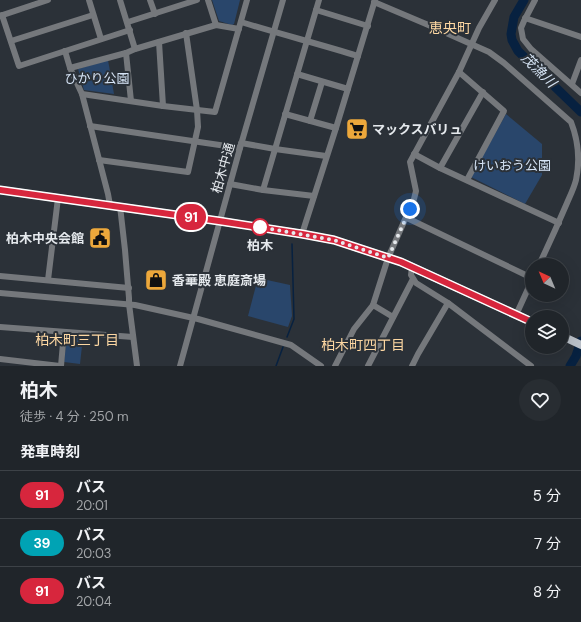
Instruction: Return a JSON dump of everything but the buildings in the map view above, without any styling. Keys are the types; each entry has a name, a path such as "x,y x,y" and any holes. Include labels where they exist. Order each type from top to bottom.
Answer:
{"main road":[{"path":"0,190 120,206 334,240 412,267 525,319"},
{"path":"569,339 579,344"}],"street":[{"path":"48,0 1,15 19,66 130,30"},
{"path":"89,0 101,40"},
{"path":"120,0 128,22 135,49"},
{"path":"150,0 155,14"},
{"path":"128,22 155,14 181,2 197,0"},
{"path":"208,0 216,24"},
{"path":"82,94 215,112 247,0"},
{"name":"柏木中通","path":"180,366 240,146 283,0"},
{"path":"263,190 319,0"},
{"path":"335,366 354,329 373,305 388,258 414,199 416,192 410,162 459,72 478,28 495,0"},
{"path":"535,0 521,28 523,39 531,49 581,93"},
{"path":"302,234 375,1 489,52 504,63 571,122 577,143 578,167 576,181 542,258"},
{"path":"316,10 368,26"},
{"path":"11,40 93,14"},
{"path":"525,18 581,37"},
{"path":"241,22 358,56"},
{"path":"70,68 126,53 216,24 239,29"},
{"path":"99,160 188,172 198,127 186,33"},
{"path":"158,42 163,106"},
{"path":"65,51 70,68 82,94 110,205"},
{"path":"126,53 130,101"},
{"path":"572,84 581,60"},
{"path":"459,72 504,111 467,180"},
{"path":"297,74 348,89"},
{"path":"310,121 322,82"},
{"path":"440,168 483,92"},
{"path":"286,114 336,128"},
{"path":"90,126 195,141 326,156"},
{"path":"414,154 440,168 558,223"},
{"path":"230,184 263,190 314,196"},
{"path":"48,280 58,198"},
{"path":"120,206 132,338 137,366"},
{"path":"406,218 525,276"},
{"path":"412,267 411,275 416,283 448,303 531,366"},
{"path":"0,276 128,288"},
{"path":"368,366 413,279"},
{"path":"0,294 129,304 193,318 290,345 321,366"},
{"path":"516,315 525,295"},
{"path":"412,366 448,303"},
{"path":"373,305 393,317"},
{"path":"0,328 132,338"},
{"path":"0,359 14,363 61,366 64,332"}],"green space":[{"path":"212,0 240,0 234,24 232,25 219,21"},
{"name":"ひかり公園","path":"108,60 114,94 84,90 78,69"},
{"name":"けいおう公園","path":"506,114 542,144 542,175 525,204 471,177"},
{"path":"258,278 290,285 292,316 288,327 248,316"},
{"path":"67,336 83,337 80,364 64,362"}],"waterway":[{"name":"茂漁川","path":"524,0 514,17 511,34 512,40 518,51 581,112"},
{"path":"287,337 294,319 292,244"},
{"name":"茂漁川","path":"570,366 576,356 581,341"},
{"path":"276,366 283,347"}],"bus line":[{"name":"91","path":"0,190 120,206 334,240 401,262 525,319"}],"place":[{"name":"マックスバリュ","path":"357,129"},
{"name":"柏木","path":"260,227"},
{"name":"柏木中央会館","path":"100,238"},
{"name":"香華殿 恵庭斎場","path":"156,280"}],"district":[{"name":"恵央町","path":"450,28"},
{"name":"柏木町三丁目","path":"77,340"},
{"name":"柏木町四丁目","path":"363,345"}],"route":[{"path":"260,227 334,240 388,258 410,209"}]}
